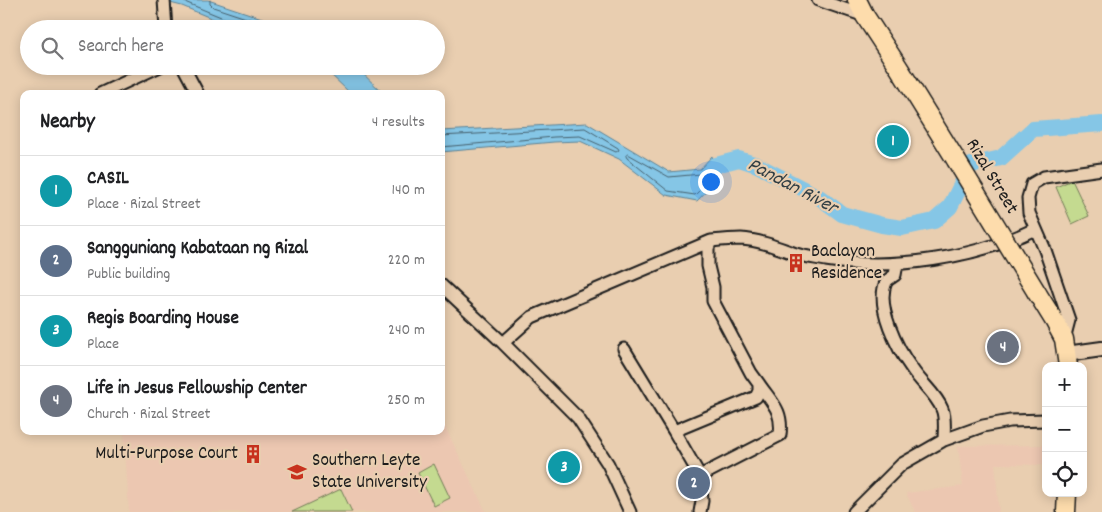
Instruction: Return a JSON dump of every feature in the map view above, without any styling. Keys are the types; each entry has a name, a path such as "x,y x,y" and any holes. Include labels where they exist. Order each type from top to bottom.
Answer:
{"main road":[{"name":"Rizal Street","path":"857,0 865,16 1055,322 1066,353"},
{"path":"1066,512 1067,497"}],"street":[{"path":"818,0 865,16"},
{"path":"164,4 165,20"},
{"path":"109,90 141,75"},
{"path":"188,75 196,90"},
{"path":"1102,169 1044,177 1032,184 1028,198 1029,213 1045,250 1069,320 1066,353 1102,348"},
{"path":"503,343 532,317 710,241 742,239 768,244 799,255 828,260 897,264 956,256 1021,236 1035,229"},
{"path":"700,476 780,434 782,421 777,410 751,373 713,301 713,287 708,266 710,241"},
{"path":"897,264 895,275 887,281 883,299 886,312 897,344 912,370 943,411 944,440"},
{"path":"445,289 503,343 578,418 608,464 630,512"},
{"path":"624,349 700,476 702,501 700,512"},
{"path":"674,430 756,397 760,391 759,384"},
{"path":"854,512 902,464 944,440 983,426 1010,421 1042,420"}],"shaded area":[{"name":"Southern Leyte State University","path":"445,426 486,512 129,512 124,435 445,435"},
{"path":"1042,445 1042,465 995,464 999,512 915,512 906,493 963,486 958,446"}],"green space":[{"path":"1072,180 1089,216 1072,224 1056,187"},
{"path":"434,464 450,498 434,506 418,473"},
{"path":"341,489 352,512 292,512"}],"water":[{"path":"158,0 208,0 268,20 215,20 182,6"},
{"path":"331,75 364,75 380,90 347,90"},
{"path":"587,123 669,172 700,169 712,156 718,179 697,201 666,195 619,159 580,141 445,152 445,131"}],"waterway":[{"name":"Pandan River","path":"703,184 716,165 739,159 757,165 819,197 842,214 882,225 902,228 934,221 950,207 971,165 1001,158 1033,129 1102,124"}],"place":[{"name":"CASIL","path":"893,141"},
{"name":"Baclayon Residence","path":"796,263"},
{"name":"Life in Jesus Fellowship Center","path":"1003,347"},
{"name":"Multi-Purpose Court","path":"253,454"},
{"name":"Regis Boarding House","path":"564,467"},
{"name":"Southern Leyte State University","path":"297,472"},
{"name":"Sangguniang Kabataan ng Rizal","path":"694,483"}]}
